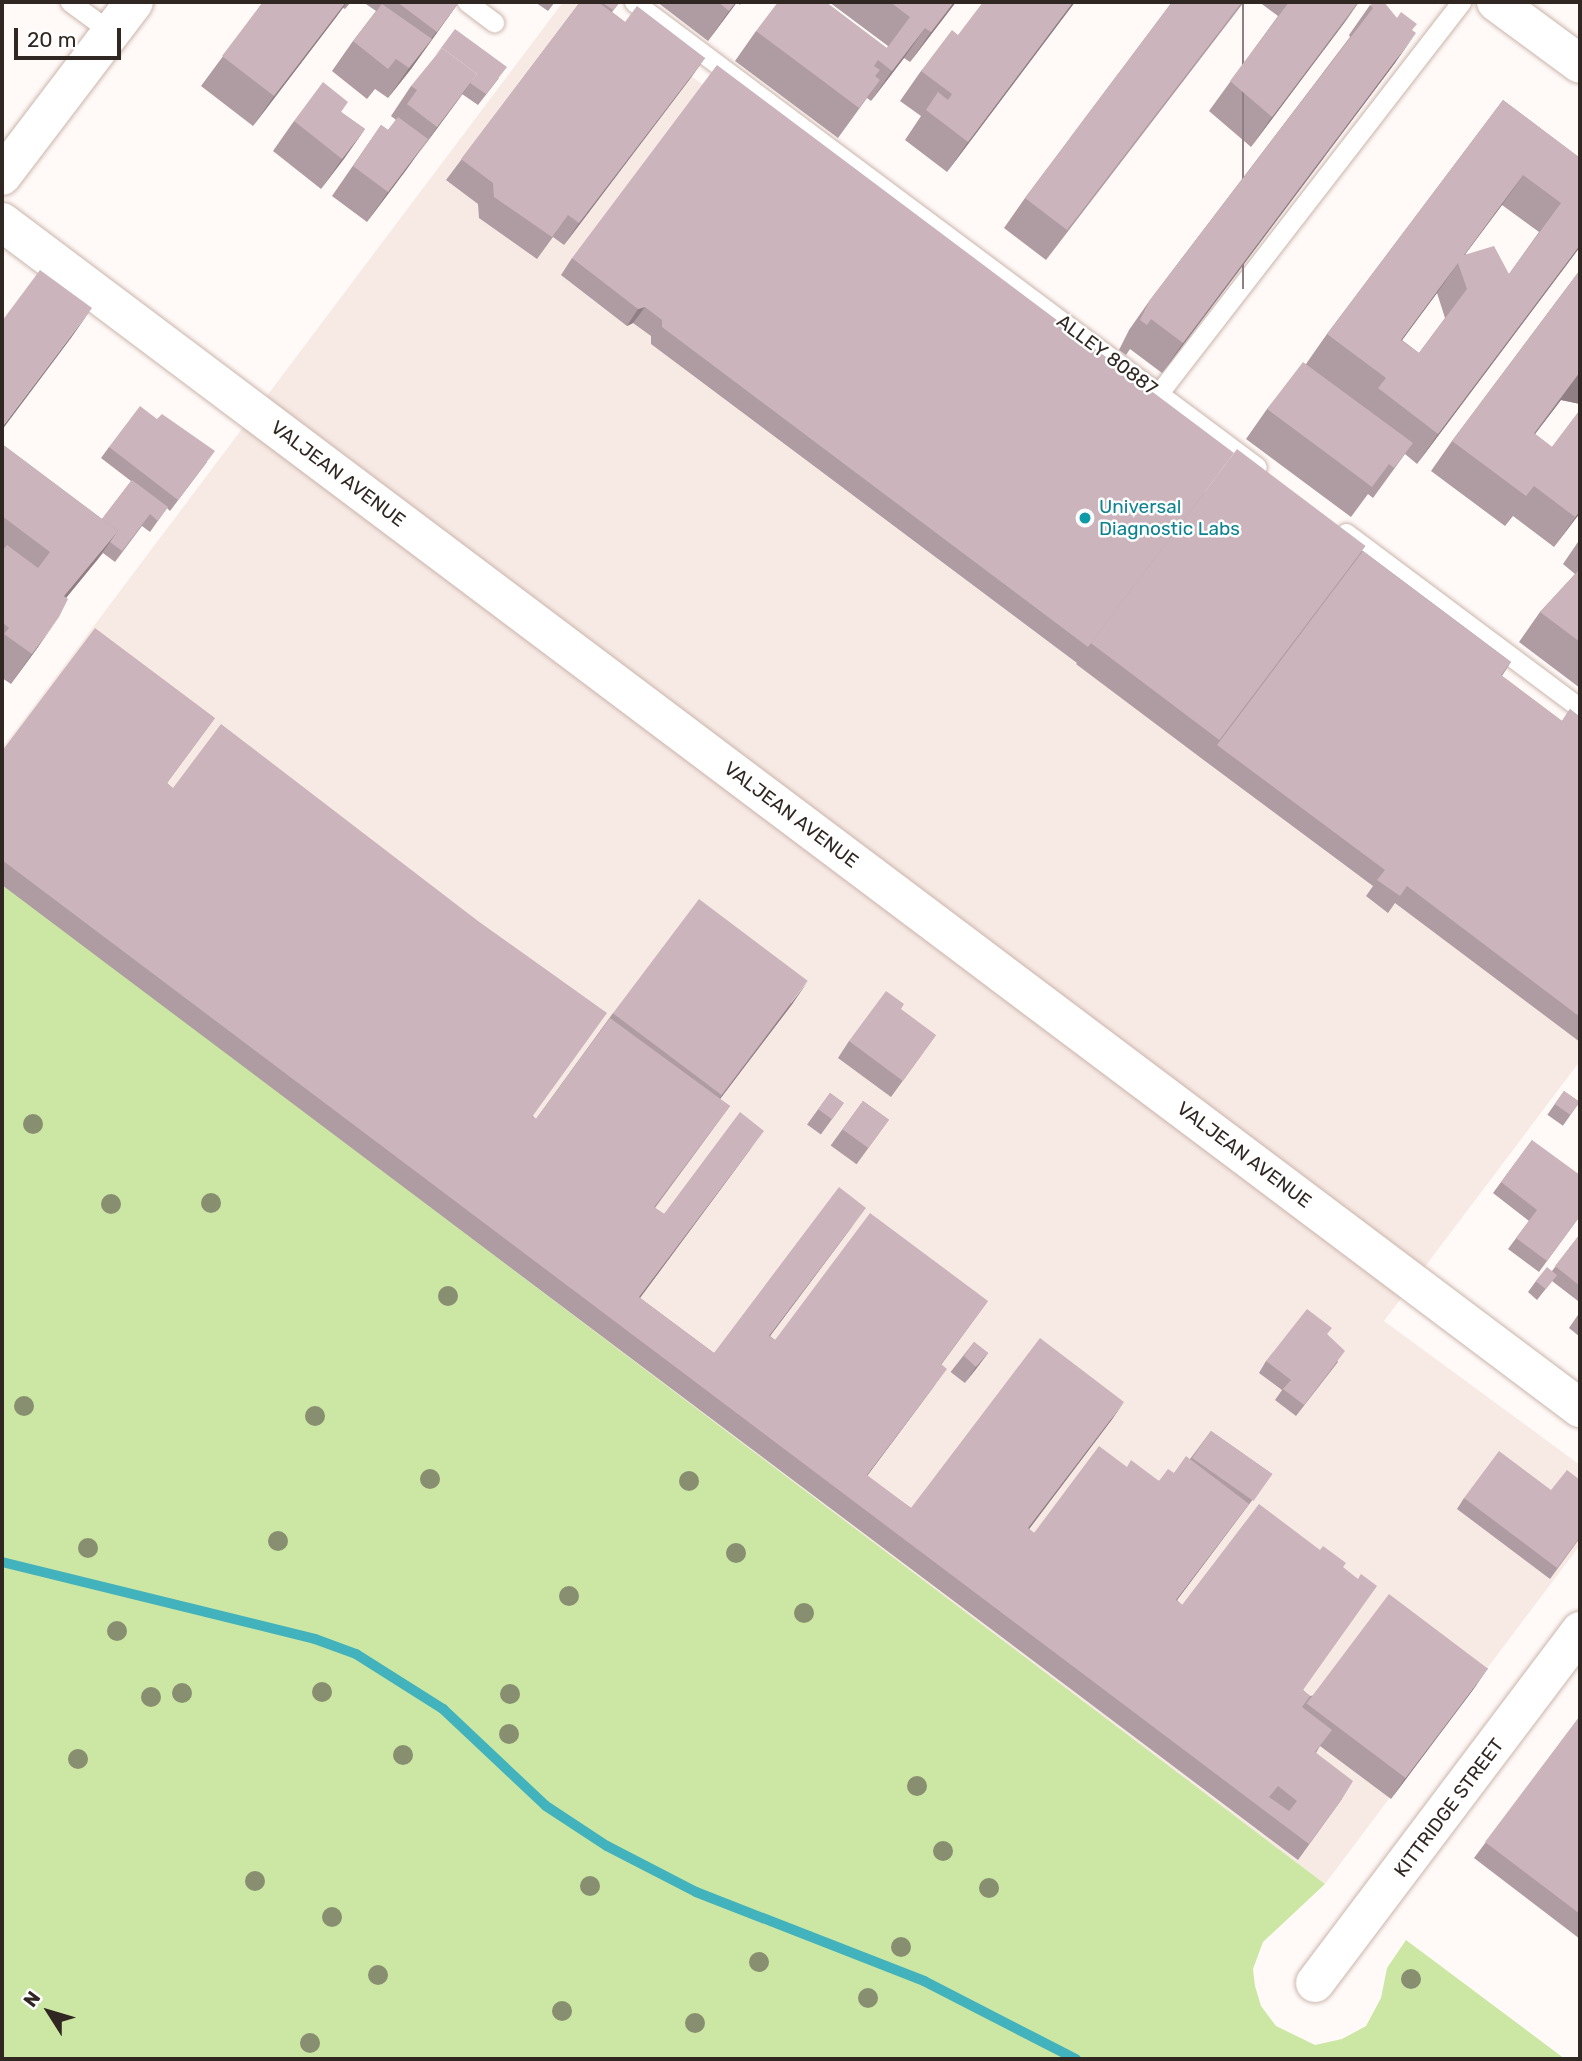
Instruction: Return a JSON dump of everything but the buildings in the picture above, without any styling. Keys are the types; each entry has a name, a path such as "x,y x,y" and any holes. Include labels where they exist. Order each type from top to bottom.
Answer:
{"street":[{"path":"2,176 134,2"},
{"path":"1496,2 1580,64"},
{"name":"VALJEAN AVENUE","path":"2,222 1580,1408"},
{"name":"KITTRIDGE STREET","path":"1315,1983 1580,1631"}],"lane":[{"path":"70,2 111,32"},
{"path":"467,2 494,22"},
{"name":"ALLEY 80887","path":"634,2 1269,476"},
{"path":"1158,393 1461,2"},
{"path":"1325,518 1580,708"}],"shaded area":[{"path":"563,2 592,2 1580,740 1580,1061 1384,1321 1580,1465 1580,1545 1325,1884 2,883 2,748"}],"green space":[{"path":"2,883 1325,1884 1263,1942 1253,1969 1261,2006 1276,2026 1315,2045 1342,2039 1366,2026 1381,1998 1387,1968 1406,1940 1565,2059 2,2059"}],"waterway":[{"path":"2,1562 315,1639 356,1654 443,1709 546,1806 607,1846 696,1892 924,1981 1076,2059"}],"place":[{"name":"Universal Diagnostic Labs","path":"1085,518"}]}
